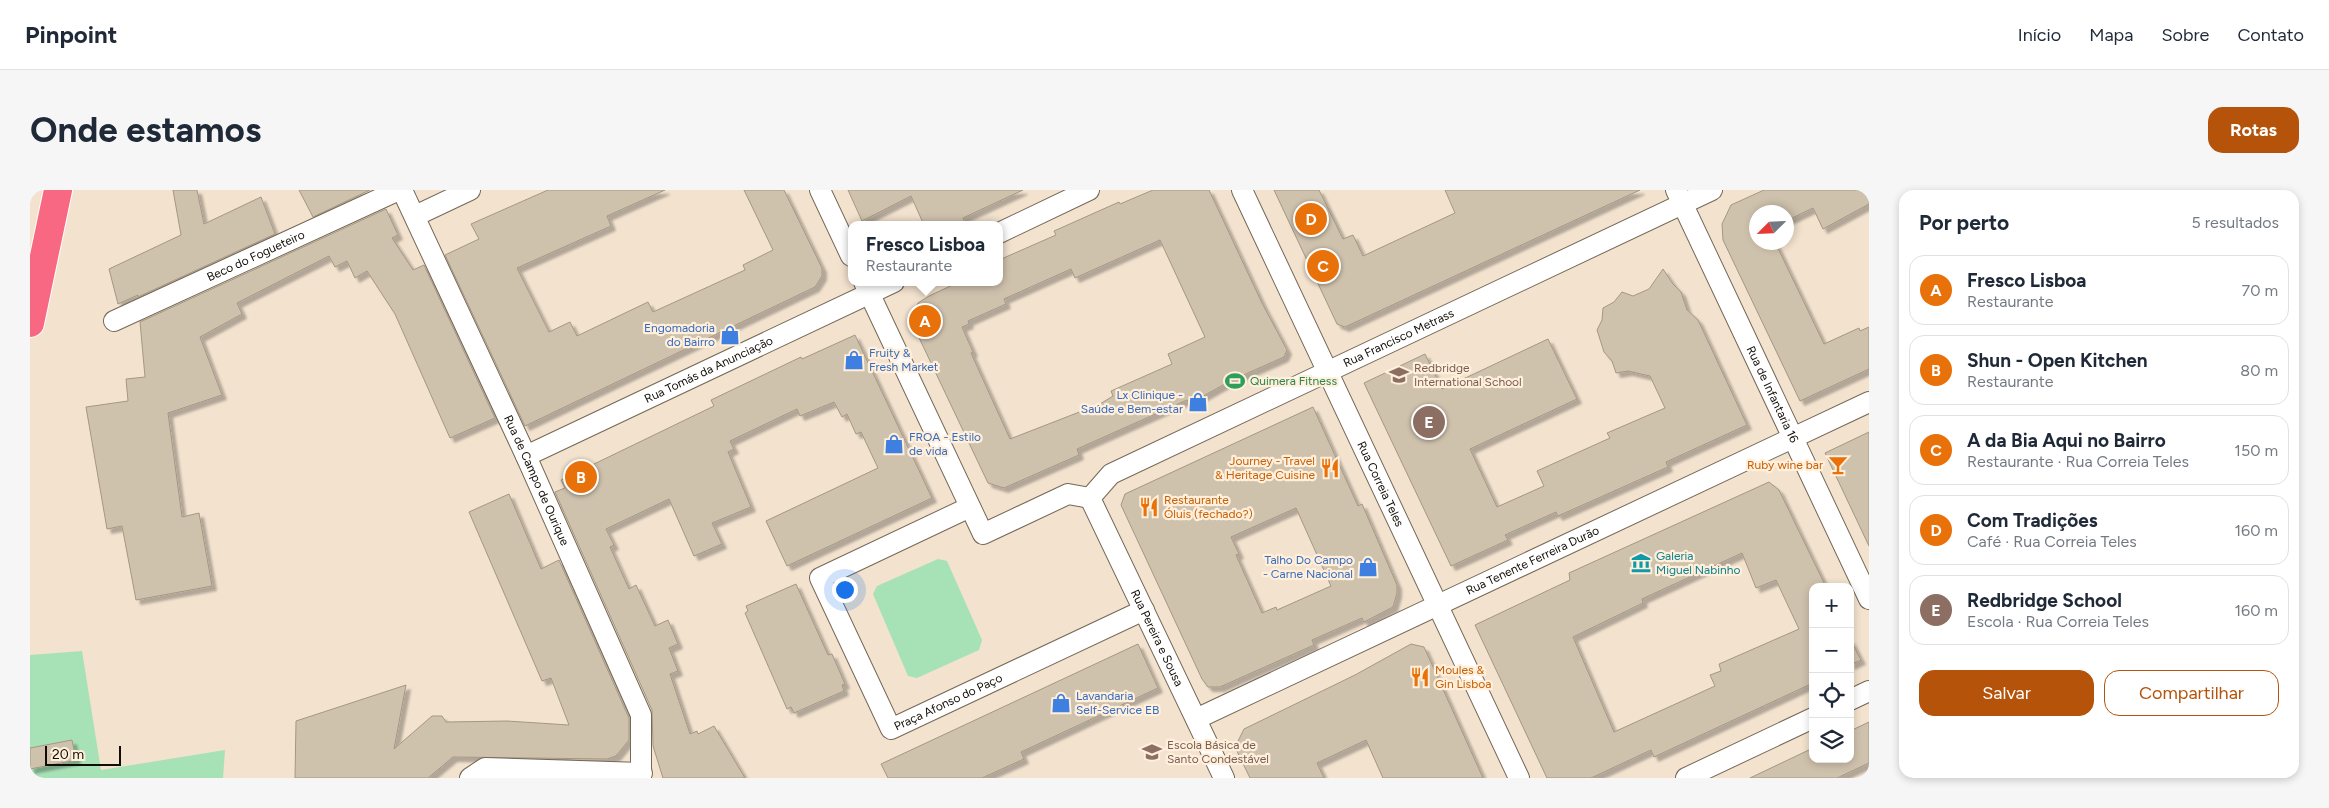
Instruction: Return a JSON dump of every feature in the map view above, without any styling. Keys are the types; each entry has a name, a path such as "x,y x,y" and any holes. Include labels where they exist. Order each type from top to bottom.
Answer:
{"highway":[{"path":"30,323 58,190"}],"street":[{"name":"Rua de Campo de Ourique","path":"400,190 415,216 526,456 641,715 643,776"},
{"name":"Beco do Fogueteiro","path":"114,321 400,190"},
{"path":"415,216 470,190"},
{"path":"820,190 848,250"},
{"path":"1003,231 1089,190"},
{"name":"Rua Correia Teles","path":"1242,190 1519,778"},
{"name":"Rua Francisco Metrass","path":"1090,498 1110,474 1328,372 1679,197 1712,190"},
{"name":"Rua de Infantaria 16","path":"1679,197 1869,599"},
{"path":"867,288 983,534 1068,494 1090,498"},
{"name":"Rua Tomás da Anunciação","path":"526,456 867,288"},
{"name":"Rua Tenente Ferreira Durão","path":"1196,719 1869,402"},
{"name":"Rua Pereira e Sousa","path":"1090,498 1224,778"},
{"name":"Praça Afonso do Paço","path":"970,507 820,578 891,729 1144,610"},
{"path":"1854,698 1869,691"},
{"path":"1686,778 1809,720"},
{"path":"470,778 485,768 643,776"}],"green space":[{"path":"938,559 947,561 982,640 979,650 917,678 908,676 873,594 877,586"},
{"path":"82,651 101,770 225,750 223,778 30,778 30,655"}],"building":[{"path":"173,190 197,190 204,224 261,197 275,234 138,297 138,295 118,304 109,269 181,235"},
{"path":"299,190 370,190 313,217"},
{"path":"548,190 665,190 607,216 611,226 517,268 549,332 570,322 577,336 648,302 653,312 745,270 743,265 773,250 744,190 784,190 822,268 822,276 815,287 525,426 445,255 479,239 471,224"},
{"path":"848,190 1023,190 963,218 964,221 922,221 911,196 862,221"},
{"path":"1153,190 1209,190 1262,303 1287,350 1284,357 1230,381 1191,403 1187,400 1077,449 1079,455 1004,488 988,483 913,325 913,315 918,303 950,286 1003,286 1003,258 1056,235 1054,231 1119,202 1120,204","holes":["1160,240 1205,337 1168,354 1172,364 1111,391 1113,396 1100,404 1010,439 971,353 973,352 962,327 969,324 968,321 1006,304 1004,299 1071,269 1075,278"]},
{"path":"1274,190 1319,190 1343,239 1353,235 1363,256 1455,213 1445,190 1640,190 1345,327 1337,324"},
{"path":"1764,190 1869,190 1869,204 1823,229 1813,208 1794,217 1794,205 1749,205 1749,250 1779,250 1824,344 1859,328 1860,331 1869,327 1869,369 1800,401 1723,240 1722,224 1731,205"},
{"path":"386,209 398,235 392,238 413,270 424,265 495,418 450,438 395,314 367,271 355,278 347,261 335,267 329,256 237,303 242,314 200,337 222,395 168,413 182,517 199,513 212,586 136,600 122,526 107,529 86,407 128,401 126,379 145,377 140,322"},
{"path":"1663,269 1681,292 1687,310 1698,320 1747,425 1666,462 1668,467 1558,516 1556,512 1505,535 1508,540 1451,566 1364,383 1425,354 1442,389 1548,339 1577,399 1470,449 1497,507 1544,486 1537,471 1610,438 1607,433 1665,408 1650,376 1628,371 1616,373 1612,361 1604,352 1597,330 1602,320 1603,308 1614,302 1622,292 1633,296 1649,289"},
{"path":"855,335 932,498 787,566 766,521 878,468 861,432 856,434 847,414 842,417 834,402 800,416 797,409 730,441 734,449 728,452 751,507 712,523 722,544 694,556 669,499 606,529 614,545 610,547 629,589 636,585 655,626 668,620 678,644 669,648 678,671 670,674 690,734 697,731 698,734 714,726 745,778 663,778 653,746 652,710 555,492 565,488 561,480 714,406 711,400 801,357 802,359"},
{"path":"1313,407 1358,506 1362,504 1397,585 1393,607 1364,622 1362,618 1312,640 1314,645 1220,687 1208,687 1202,679 1121,505 1125,494","holes":["1296,508 1331,586 1277,610 1276,607 1262,613 1236,555 1239,554 1231,537"]},
{"path":"1869,432 1869,546 1825,453"},
{"path":"1769,482 1779,490 1824,583 1809,583 1809,685 1654,757 1651,750 1591,778 1547,778 1475,625 1570,580 1569,573","holes":["1742,553 1756,588 1776,580 1799,629 1719,664 1721,671 1710,675 1715,686 1614,732 1573,637 1643,603 1642,599"]},
{"path":"509,494 541,569 559,560 629,718 629,740 616,756 607,759 453,757 428,778 295,778 296,721 406,685 394,749 432,716 442,716 446,722 507,721 569,725 551,678 542,681 469,512"},
{"path":"796,584 828,655 832,654 845,684 842,685 844,691 794,713 791,707 787,709 745,613 748,611 746,606"},
{"path":"1138,644 1158,688 1021,752 1024,759 982,778 888,778 881,764"},
{"path":"1411,644 1424,647 1483,778 1383,778 1366,740 1317,763 1324,778 1250,778 1235,747 1244,729 1355,675"},
{"path":"1854,647 1861,660 1854,663"},
{"path":"1869,722 1869,763 1837,778 1750,778 1809,750 1809,763 1854,763 1854,729"},
{"path":"72,740 76,760 30,769 30,748"}],"place":[{"name":"Com Tradições","path":"1311,219"},
{"name":"A da Bia Aqui no Bairro","path":"1323,266"},
{"name":"Fresco Lisboa","path":"925,321"},
{"name":"Engomadoria do Bairro","path":"730,335"},
{"name":"Fruity & Fresh Market","path":"854,360"},
{"name":"Redbridge International School","path":"1399,375"},
{"name":"Quimera Fitness","path":"1235,381"},
{"name":"Lx Clinique - Saúde e Bem-estar","path":"1198,402"},
{"name":"Redbridge School","path":"1429,422"},
{"name":"FROA - Estilo de vida","path":"894,444"},
{"name":"Ruby wine bar","path":"1838,465"},
{"name":"Journey - Travel & Heritage Cuisine","path":"1330,468"},
{"name":"Shun - Open Kitchen","path":"581,477"},
{"name":"Restaurante Óluis (fechado?)","path":"1149,507"},
{"name":"Galeria Miguel Nabinho","path":"1641,563"},
{"name":"Talho Do Campo - Carne Nacional","path":"1368,567"},
{"name":"Moules & Gin Lisboa","path":"1420,677"},
{"name":"Lavandaria Self-Service EB","path":"1061,703"},
{"name":"Escola Básica de Santo Condestável","path":"1152,752"}]}
